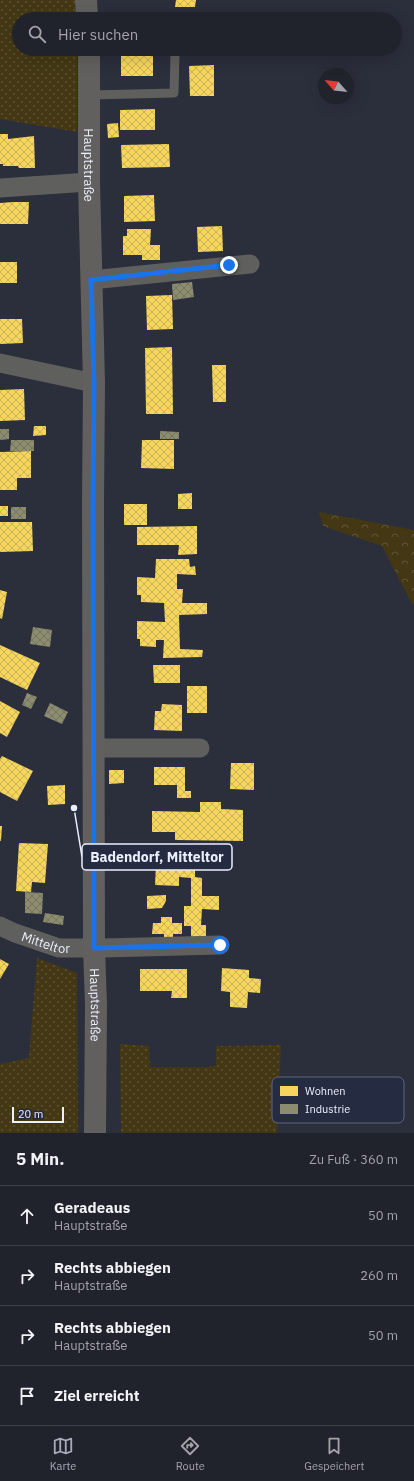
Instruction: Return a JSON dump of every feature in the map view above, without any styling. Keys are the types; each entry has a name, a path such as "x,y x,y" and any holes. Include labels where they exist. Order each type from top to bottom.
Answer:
{"main road":[{"path":"86,0 87,12"},
{"name":"Hauptstraße","path":"89,56 89,182 94,383 93,748 94,948 96,1005 95,1133"}],"street":[{"path":"0,188 89,182"},
{"path":"91,280 250,264"},
{"path":"0,363 94,383"},
{"path":"93,748 200,748"},
{"name":"Mitteltor","path":"0,926 15,933 59,948 94,948"},
{"path":"94,948 220,945"}],"lane":[{"path":"90,95 174,93 175,56"}],"green space":[{"path":"0,0 75,0 76,12 12,12 12,56 77,56 77,132 0,119"},
{"path":"319,512 414,530 414,604 412,604 382,546 323,526"},
{"path":"37,958 77,973 78,1133 0,1133 0,1064 29,1058"},
{"path":"120,1044 149,1046 150,1067 208,1067 216,1065 216,1046 281,1045 280,1077 272,1077 272,1123 277,1123 277,1133 121,1133"}],"building: Wohnen":[{"path":"176,0 196,0 195,7 175,7"},
{"path":"121,56 153,56 153,76 121,76"},
{"path":"214,65 214,96 190,96 189,66"},
{"path":"155,109 155,130 120,130 120,110"},
{"path":"118,123 119,137 108,138 107,124"},
{"path":"0,134 8,134 8,139 34,136 35,168 19,168 18,166 3,166 3,164 0,164"},
{"path":"169,144 170,167 122,168 121,145"},
{"path":"154,195 155,221 124,222 124,196"},
{"path":"29,202 28,224 0,224 0,203"},
{"path":"222,226 223,251 198,252 197,227"},
{"path":"127,229 151,229 150,245 160,245 160,260 142,260 142,255 123,255 123,236 127,236"},
{"path":"0,262 17,262 17,283 0,283"},
{"path":"172,295 173,329 147,330 146,296"},
{"path":"0,319 22,319 23,343 0,344"},
{"path":"172,347 173,414 146,414 145,348"},
{"path":"212,365 226,365 226,402 213,402"},
{"path":"24,389 25,420 0,421 0,390"},
{"path":"34,426 46,426 46,435 33,436"},
{"path":"142,440 174,440 174,469 141,468"},
{"path":"31,451 31,478 17,478 17,490 0,490 0,452"},
{"path":"192,493 192,509 178,509 178,494"},
{"path":"124,504 147,504 147,525 124,525"},
{"path":"0,506 8,506 8,516 0,516"},
{"path":"0,522 32,522 33,551 0,552"},
{"path":"197,526 197,554 178,555 179,545 137,545 137,527"},
{"path":"156,559 189,559 190,567 195,566 196,575 177,574 177,589 183,589 182,603 207,603 207,614 179,615 180,649 203,650 202,657 163,658 164,640 156,640 156,647 140,646 140,639 137,639 137,621 165,622 164,603 141,602 141,595 137,595 137,577 155,578"},
{"path":"0,590 7,592 2,619 0,618"},
{"path":"0,645 40,663 27,690 0,677"},
{"path":"153,665 180,665 180,683 154,683"},
{"path":"187,686 207,686 207,713 187,713"},
{"path":"0,701 20,712 7,737 0,733"},
{"path":"162,704 182,705 182,731 154,730 155,711 161,711"},
{"path":"2,756 33,771 17,801 0,792 0,759"},
{"path":"231,763 254,763 254,790 230,789"},
{"path":"154,767 185,767 185,791 191,791 191,798 177,798 177,785 154,785"},
{"path":"109,770 124,770 124,783 109,784"},
{"path":"65,785 65,804 48,805 47,786"},
{"path":"200,802 221,802 221,809 243,810 243,841 175,840 175,832 152,832 152,811 200,812"},
{"path":"0,826 2,826 1,841 0,841"},
{"path":"19,843 48,844 45,883 32,882 31,892 16,891"},
{"path":"176,857 195,857 195,877 202,878 202,896 219,896 219,910 202,909 201,925 206,925 206,941 191,941 191,926 184,926 184,906 191,906 191,878 179,877 179,886 155,885 156,864 176,864"},
{"path":"166,895 166,901 162,908 147,909 147,896"},
{"path":"161,917 172,917 172,923 182,923 182,934 173,934 173,939 164,939 164,934 152,934 153,923 161,923"},
{"path":"0,959 9,964 0,979"},
{"path":"222,968 249,970 249,978 261,979 260,993 248,992 247,1008 230,1007 230,992 221,991"},
{"path":"140,969 187,969 187,998 171,998 172,991 140,991"}],"building: Industrie":[{"path":"192,282 194,297 173,300 172,284"},
{"path":"0,429 9,429 9,439 0,440"},
{"path":"160,431 179,432 179,439 160,439"},
{"path":"11,440 34,440 34,451 10,451"},
{"path":"11,507 26,507 26,519 11,519"},
{"path":"33,627 52,630 50,647 30,644"},
{"path":"27,693 37,697 31,709 22,705"},
{"path":"50,703 68,712 62,724 44,716"},
{"path":"25,892 43,893 42,914 25,913"},
{"path":"45,913 64,916 63,925 43,922"}],"place":[{"name":"Badendorf, Mitteltor","path":"74,808"}],"route":[{"path":"220,945 94,948 94,383 91,280 229,265"}]}
